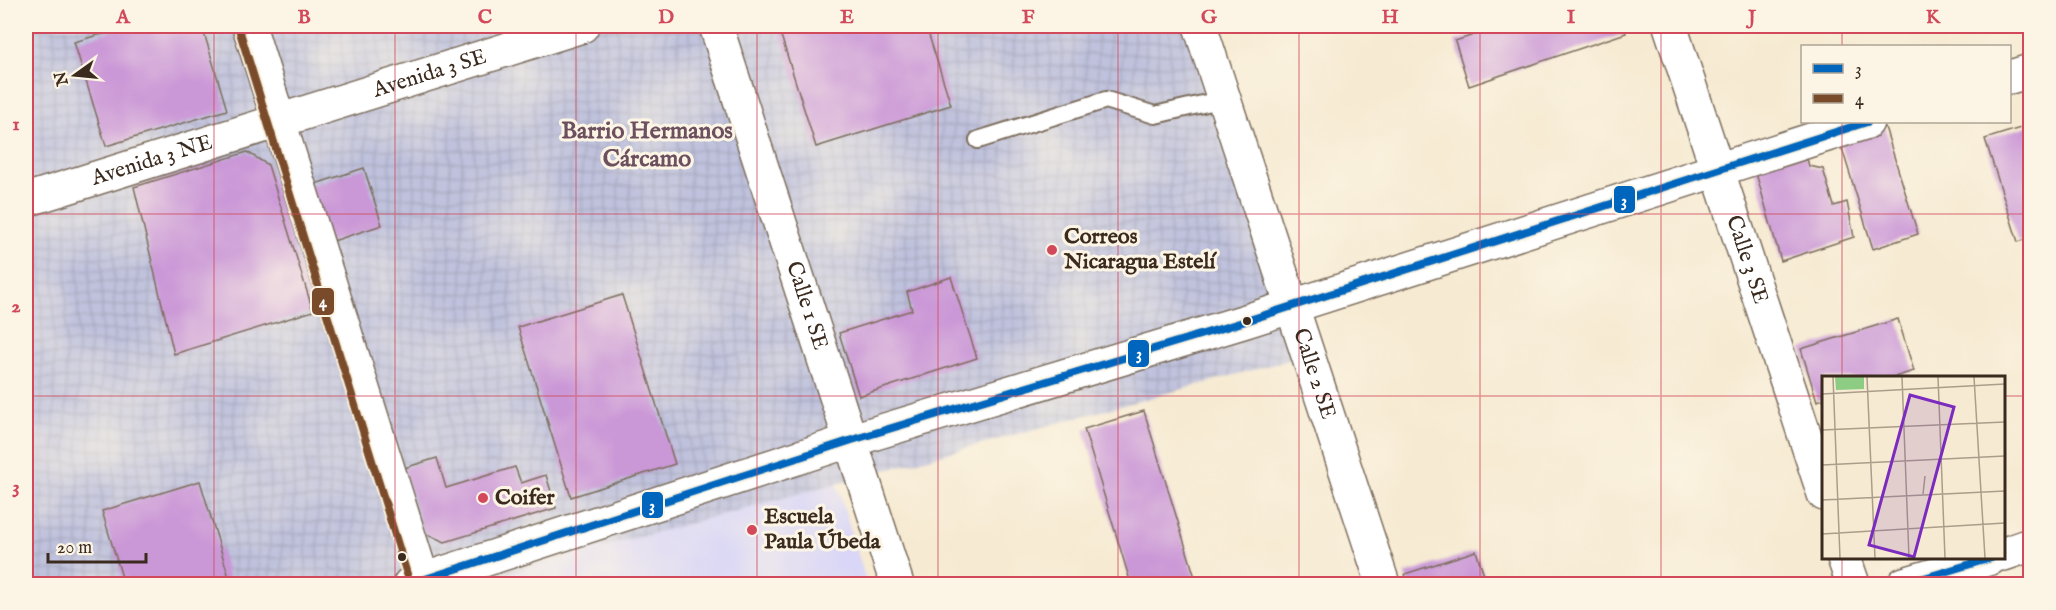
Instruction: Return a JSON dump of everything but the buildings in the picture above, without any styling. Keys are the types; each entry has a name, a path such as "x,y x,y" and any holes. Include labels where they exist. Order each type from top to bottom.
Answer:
{"street":[{"path":"249,26 419,583 852,440 1291,306 1864,123"},
{"name":"Avenida 3 SE","path":"278,123 582,26"},
{"name":"Calle 1 SE","path":"716,26 852,440 897,585"},
{"name":"Calle 2 SE","path":"1200,26 1383,585"},
{"name":"Calle 3 SE","path":"1670,26 1822,488"},
{"path":"2011,77 2031,70"},
{"name":"Avenida 3 NE","path":"26,200 278,123"},
{"path":"2005,554 2031,545"},
{"path":"1844,559 1853,585"},
{"path":"1904,585 1987,559"}],"lane":[{"path":"978,140 1106,100 1155,115 1224,99"}],"shaded area":[{"path":"26,26 1204,26 1307,355 467,584 26,584"},
{"name":"Escuela Paula Úbeda","path":"834,475 867,584 473,584"}],"transit line":[{"name":"4","path":"239,29 407,574"},
{"name":"3","path":"410,584 852,440 1246,321 1864,123"},
{"name":"3","path":"1904,584 1988,559"}],"place":[{"name":"Correos Nicaragua Estelí","path":"1052,250"},
{"name":"Coifer","path":"483,498"},
{"name":"Escuela Paula Úbeda","path":"752,530"}],"district":[{"name":"Barrio Hermanos Cárcamo","path":"647,145"}]}
